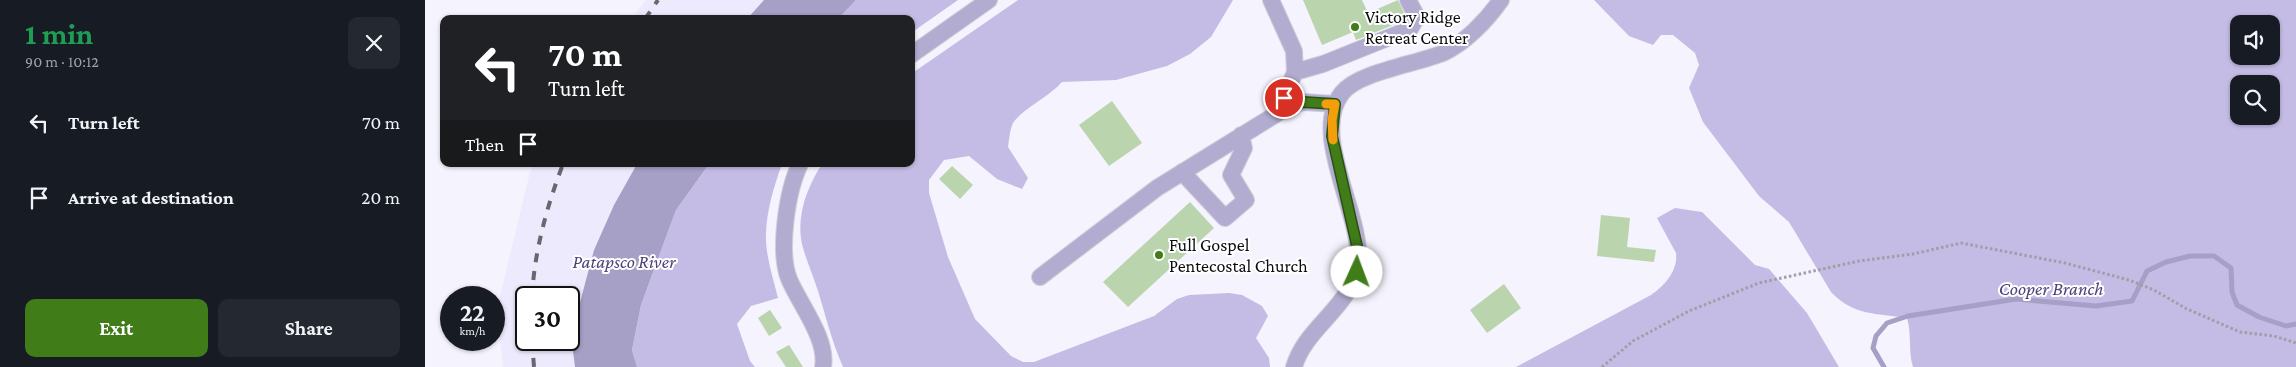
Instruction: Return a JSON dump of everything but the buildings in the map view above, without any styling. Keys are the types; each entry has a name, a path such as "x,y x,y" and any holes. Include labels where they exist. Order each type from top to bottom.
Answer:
{"street":[{"path":"915,52 989,0"},
{"path":"1271,0 1294,50 1295,72 1284,98 1291,105"},
{"path":"1295,72 1331,61 1409,29 1417,17 1408,0"},
{"path":"1294,367 1302,346 1344,299 1357,272 1357,246 1332,136 1335,104 1342,92 1357,82 1432,57 1463,41 1501,0"},
{"path":"1040,277 1157,188 1291,105 1303,102 1335,104"},
{"path":"1182,172 1225,218 1246,200 1231,175 1244,148 1241,135"},
{"path":"798,167 787,208 785,256 788,278 823,348 823,367"}],"path":[{"path":"1603,367 1633,341 1689,311 1759,283 1859,261 1913,254 1961,243 2065,263 2129,280 2154,290 2187,309 2240,332 2274,336 2296,343"}],"shaded area":[{"path":"646,0 764,0 751,15 634,15"},
{"path":"856,0 958,0 915,30 915,15 842,15"},
{"path":"1018,0 1233,0 1211,37 1190,54 1167,66 1116,80 1062,82 1017,118 1010,131 1008,147 1028,178 1022,189 997,179 969,156 944,160 929,180 929,193 948,257 975,319 1011,356 1023,362 1034,362 1154,316 1177,299 1189,295 1229,293 1242,295 1262,306 1268,316 1256,338 1269,358 1270,367 843,367 832,339 802,244 800,223 804,202 807,192 820,167 915,167 915,71"},
{"path":"1594,0 2296,0 2296,367 1913,367 1907,318 1875,314 1857,309 1840,300 1831,292 1789,222 1759,196 1703,122 1689,88 1699,65 1695,53 1673,35 1661,35 1653,45 1629,36"},
{"path":"532,167 635,167 614,205 594,250 580,302 580,286 515,286 515,351 573,351 575,367 503,367 501,351 505,351 505,286 503,286"},
{"path":"707,167 781,167 771,198 766,233 768,258 778,298 751,306 737,324 750,361 755,367 637,367 632,350 641,305 676,210"},
{"path":"1675,208 1702,212 1755,265 1769,269 1807,313 1839,367 1516,367 1651,295 1661,287 1673,272 1676,253 1657,218"}],"water":[{"path":"764,0 856,0 842,15 751,15"},
{"name":"Patapsco River","path":"635,167 707,167 676,210 641,305 632,350 637,367 575,367 573,351 580,351 580,302 594,250 614,205"}],"waterway":[{"name":"Cooper Branch","path":"1884,367 1873,348 1876,336 1887,323 1908,316 2016,299 2096,306 2132,301 2147,271 2166,262 2190,256 2214,256 2231,268 2232,292 2237,305 2259,317 2286,326 2296,324"}],"railway":[{"path":"648,15 658,0"},
{"path":"533,286 538,246 562,167"},
{"path":"533,351 534,367"}],"slow traffic":[{"path":"1326,104 1335,104 1332,120 1333,140"}],"place":[{"name":"Victory Ridge Retreat Center","path":"1355,27"},
{"name":"Full Gospel Pentecostal Church","path":"1159,255"}],"route":[{"path":"1284,98 1291,105 1303,102 1335,104 1332,136 1357,246 1359,258 1357,272"}]}
